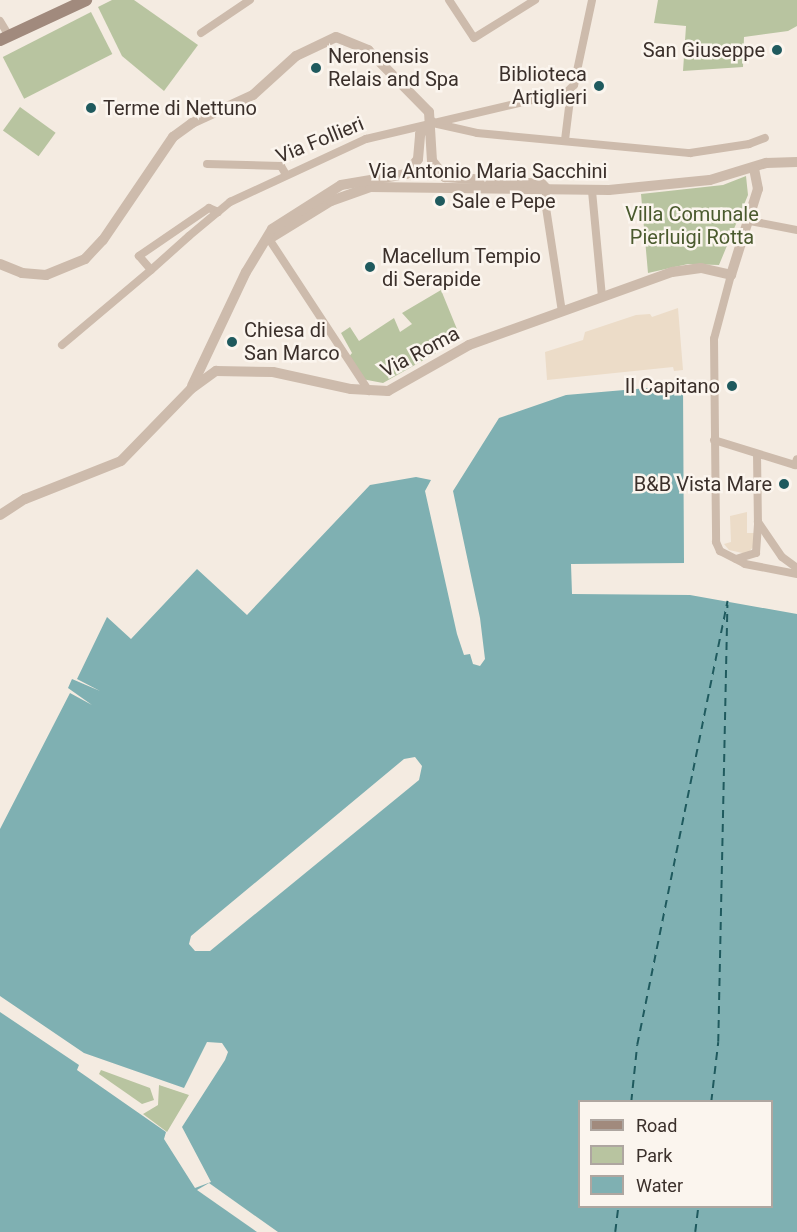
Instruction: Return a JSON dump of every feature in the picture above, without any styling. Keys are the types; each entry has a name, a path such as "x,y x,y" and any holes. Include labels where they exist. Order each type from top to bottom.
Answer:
{"main road":[{"path":"4,38 86,0"}],"street":[{"path":"201,33 250,0"},
{"path":"449,0 474,38 522,4 535,0"},
{"path":"565,140 570,101 567,93 574,85 592,0"},
{"path":"0,21 4,38"},
{"path":"0,264 22,273 46,275 85,259 103,240 178,132 253,94 296,56 336,37 368,50 429,112 432,128 432,161 445,177 542,184 547,189 545,201 562,312"},
{"name":"Via Follieri","path":"218,212 230,202 285,173 366,139 432,128 567,93"},
{"path":"0,515 25,499 121,461 191,389 246,272 269,239 272,230 321,195 364,178 409,172 418,159 420,134 432,128 690,153 749,144 765,138"},
{"name":"Via Antonio Maria Sacchini","path":"269,239 330,201 370,187 592,191 710,180 754,169 766,163 797,162"},
{"path":"207,164 281,166 285,173"},
{"path":"754,169 758,189 714,339 716,542 720,550 752,567 797,574"},
{"path":"592,191 602,297"},
{"path":"62,345 151,270 218,212 209,208 139,256 151,270"},
{"path":"750,221 797,230"},
{"path":"182,226 189,236"},
{"path":"167,238 177,247"},
{"path":"269,239 369,391"},
{"name":"Via Roma","path":"191,389 216,371 247,369 369,391 394,388 469,345 602,297 689,269 731,275"},
{"path":"714,440 757,454 796,462"},
{"path":"735,559 756,553 759,522 757,454"},
{"path":"759,522 782,557 797,568"}],"green space":[{"path":"112,0 134,0 198,45 164,91 122,56 98,7"},
{"path":"658,0 797,0 797,26 788,31 744,37 743,67 683,71 686,26 654,23"},
{"path":"91,12 112,54 24,99 3,57"},
{"path":"20,107 56,133 39,156 3,130"},
{"name":"Villa Comunale Pierluigi Rotta","path":"746,176 748,195 719,265 688,264 648,273 641,194 723,185"},
{"path":"441,290 461,339 383,383 362,379 348,358 352,353 341,333 350,327 359,341 394,318 400,332 412,324 402,313"},
{"path":"101,1070 150,1088 154,1100 142,1104 99,1074"},
{"path":"159,1085 189,1095 167,1132 143,1114 158,1105"}],"shaded area":[{"path":"678,308 683,370 674,371 673,367 547,380 545,352 583,340 585,332 636,315 650,314 652,317"},
{"path":"747,512 747,533 755,533 754,546 747,554 729,550 724,544 731,542 730,516"}],"water":[{"path":"683,385 684,563 571,564 572,594 690,595 797,614 797,1232 0,1232 0,1012 79,1065 77,1070 166,1132 164,1139 195,1188 211,1182 182,1127 225,1060 228,1052 222,1043 207,1042 184,1088 84,1053 0,996 0,829 70,693 92,705 68,688 72,679 100,691 77,679 107,617 131,639 197,569 247,615 370,485 416,477 431,480 425,491 457,634 464,655 470,654 473,664 480,666 485,659 480,618 453,491 499,418 566,395","holes":["415,757 422,766 419,780 210,951 195,951 189,944 191,936 404,759"]}],"pier":[{"path":"209,1183 278,1232 257,1232 197,1190"}],"ferry route":[{"path":"631,1100 637,1045 727,601"},
{"path":"711,1100 718,1042 727,605"},
{"path":"615,1232 618,1208"},
{"path":"695,1232 698,1208"}],"place":[{"name":"San Giuseppe","path":"777,50"},
{"name":"Neronensis Relais and Spa","path":"316,68"},
{"name":"Biblioteca Artiglieri","path":"599,86"},
{"name":"Terme di Nettuno","path":"91,108"},
{"name":"Sale e Pepe","path":"440,201"},
{"name":"Macellum Tempio di Serapide","path":"370,267"},
{"name":"Chiesa di San Marco","path":"232,342"},
{"name":"Il Capitano","path":"732,386"},
{"name":"B&B Vista Mare","path":"784,484"}]}
